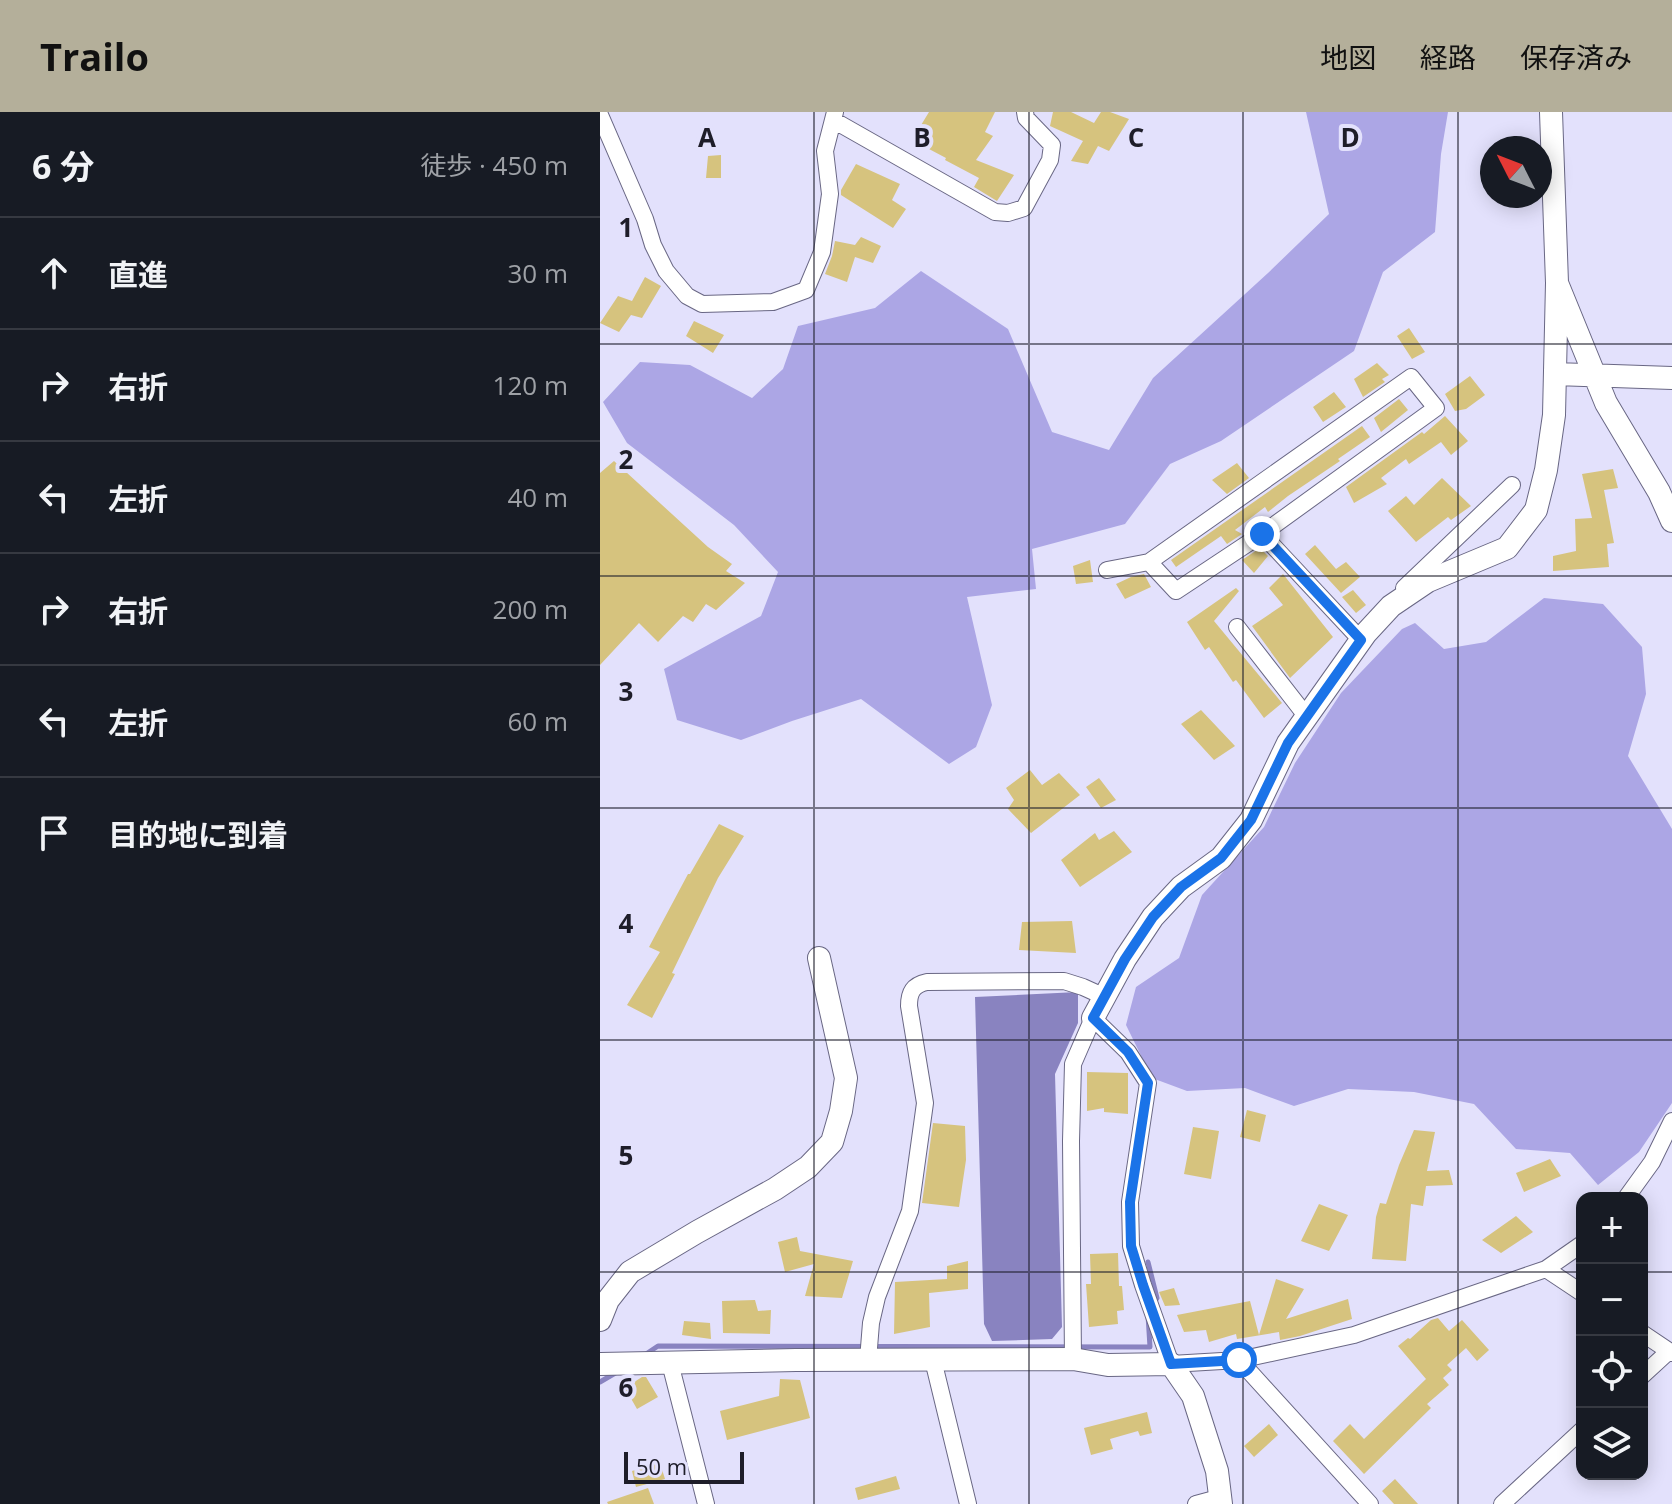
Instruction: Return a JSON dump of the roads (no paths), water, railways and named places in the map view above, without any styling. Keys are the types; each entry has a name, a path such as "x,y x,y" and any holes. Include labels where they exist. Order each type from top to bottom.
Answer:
{"street":[{"path":"600,115 666,271 687,296 702,304 773,302 806,290 822,252 830,194 825,151 834,116 995,212 1008,213 1024,208 1050,160 1052,145 1026,118 1025,112"},
{"path":"1391,606 1428,581 1507,548 1536,510 1554,415 1557,283 1551,112"},
{"path":"1557,283 1606,403 1659,492 1672,521"},
{"path":"1555,374 1672,378"},
{"path":"1107,570 1149,562 1411,377 1436,408 1262,534 1176,591 1149,562"},
{"path":"1073,1359 1073,1064 1093,1018 1125,959 1153,917 1181,887 1221,858 1251,820 1288,743 1361,640 1404,587 1512,485"},
{"path":"1262,534 1361,640"},
{"path":"1237,627 1307,717"},
{"path":"600,1320 608,1300 630,1272 775,1189 808,1167 832,1142 846,1078 819,958"},
{"path":"868,1360 877,1297 910,1211 925,1103 909,1006 913,988 927,982 1064,981 1105,997"},
{"path":"1093,1018 1128,1052 1148,1083 1130,1202 1131,1246 1171,1364 1193,1396 1217,1471 1222,1501 1196,1504"},
{"path":"1630,1192 1652,1162 1672,1121"},
{"path":"600,1364 1073,1359 1108,1365 1239,1360 1354,1335 1546,1269 1576,1248"},
{"path":"1546,1269 1576,1289"},
{"path":"1647,1336 1671,1352 1648,1371"},
{"path":"933,1360 968,1504"},
{"path":"1239,1360 1370,1504"},
{"path":"670,1363 706,1504"},
{"path":"1502,1504 1576,1436"}],"waterway":[{"path":"1148,1262 1157,1298 1154,1303"},
{"path":"646,1354 658,1346 1150,1347 1148,1315"},
{"path":"600,1382 617,1372"}]}
